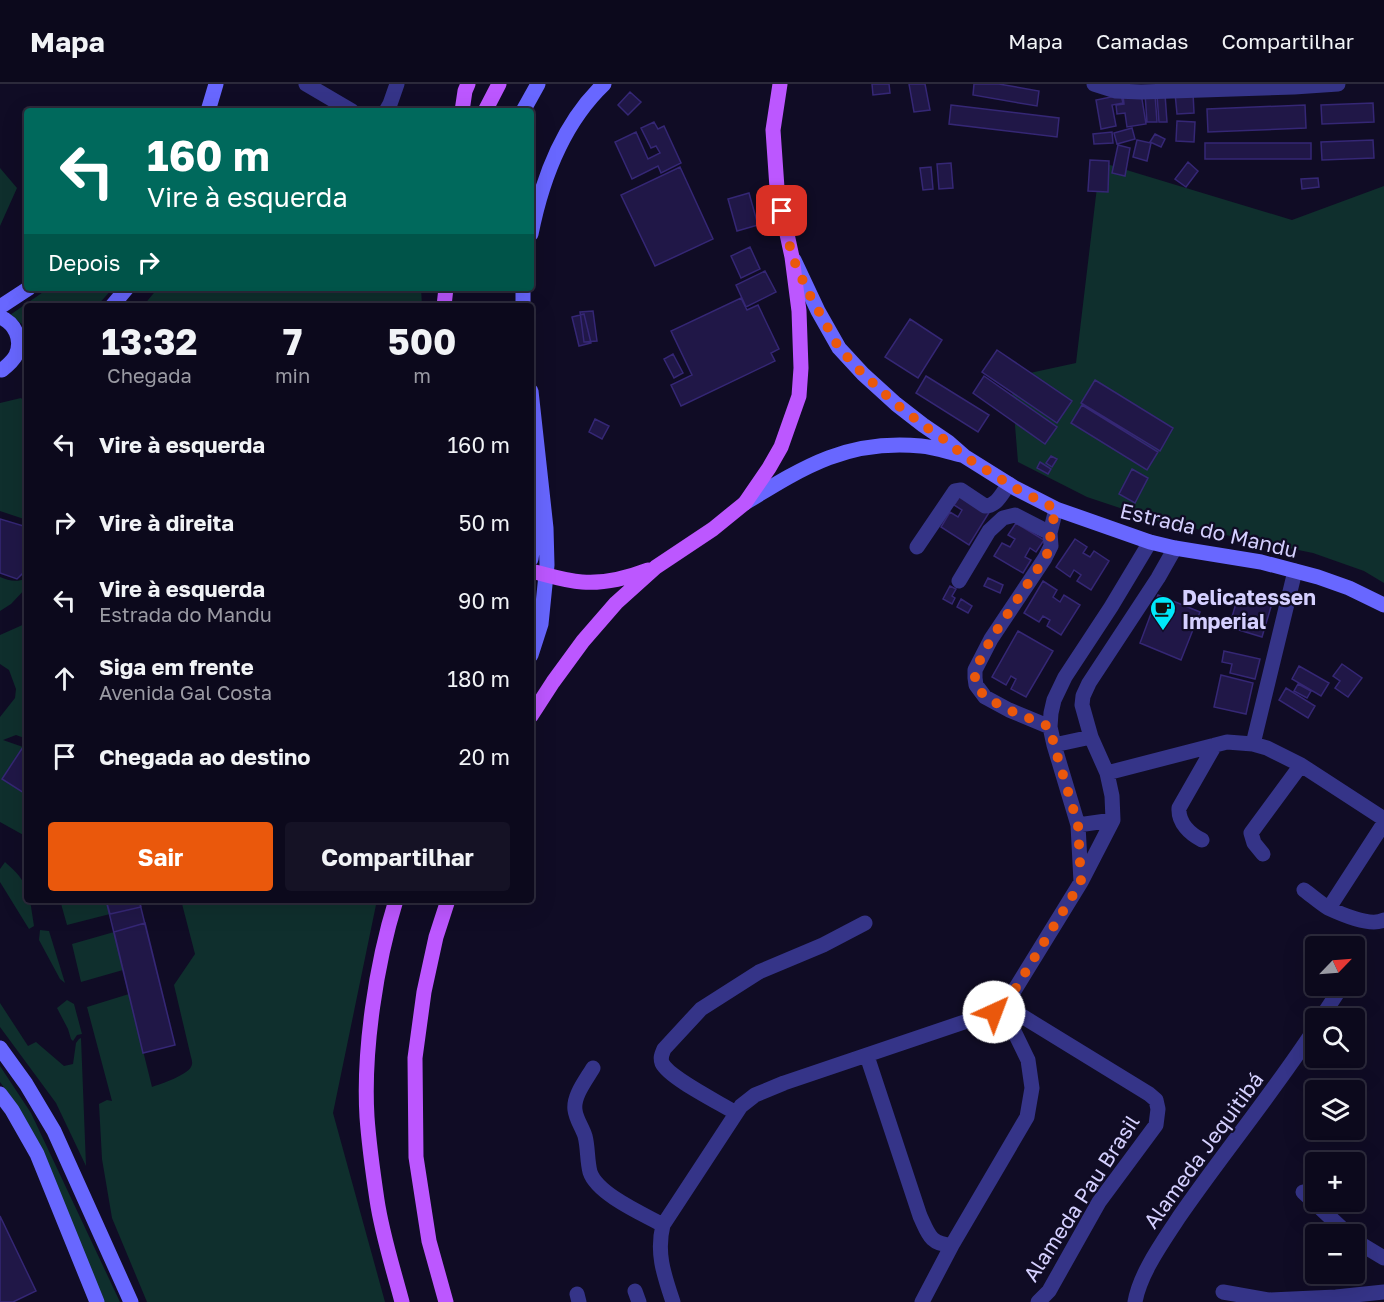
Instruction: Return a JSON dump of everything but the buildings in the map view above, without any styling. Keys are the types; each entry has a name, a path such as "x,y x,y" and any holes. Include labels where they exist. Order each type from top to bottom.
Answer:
{"main road":[{"path":"207,108 216,84"},
{"path":"462,108 468,84"},
{"path":"487,108 499,84"},
{"path":"525,108 538,84"},
{"path":"534,218 549,167 570,126 603,84"},
{"path":"534,711 583,641 616,603 656,567 713,529 745,503 781,447 799,396 801,368 799,311 792,256 777,188 772,84"},
{"path":"773,130 780,84"},
{"name":"Estrada do Mandu","path":"792,256 807,290 839,348 863,374 896,404 964,456 1009,484 1056,509 1150,542 1262,562 1318,577 1349,588 1384,606"},
{"path":"0,307 24,291"},
{"path":"114,303 124,291"},
{"path":"0,317 12,325 19,344 16,354 1,371"},
{"path":"1,371 24,360"},
{"path":"534,419 546,528 547,575 541,624 534,646"},
{"name":"Estrada do Mandu","path":"745,503 787,477 827,457 849,450 878,445 922,446 964,456"},
{"path":"534,537 541,485"},
{"path":"534,572 582,582 613,581 656,567"},
{"path":"395,903 373,1008 368,1058 367,1116 377,1201 402,1302"},
{"path":"446,1302 429,1241 416,1157 416,1058 424,992 436,937 447,903"},
{"path":"0,1048 26,1084 54,1131 131,1302"},
{"path":"0,1094 12,1110 37,1154 97,1302"}],"street":[{"path":"388,108 397,84"},
{"path":"1094,84 1116,91 1141,92 1338,84"},
{"path":"314,86 347,108"},
{"path":"917,547 955,491 961,490 985,506 989,506 993,505 1009,484"},
{"path":"1050,727 985,697 976,685 975,670 991,639 1045,558 1051,546 1050,533 1056,509"},
{"path":"959,581 989,531 1003,518 1015,515 1050,533"},
{"path":"1081,882 1078,825 1054,745 1050,727 1051,713 1054,700 1065,677 1117,598 1150,542"},
{"path":"1009,999 1081,882 1113,820 1112,796 1107,773 1091,737 1082,705 1083,696 1175,548"},
{"path":"1253,744 1295,571"},
{"path":"1054,745 1091,737"},
{"path":"1107,773 1227,742 1253,744 1267,748 1301,765 1384,819"},
{"path":"1202,840 1192,835 1181,821 1179,808 1215,745"},
{"path":"1263,854 1254,843 1251,832 1301,765"},
{"path":"1078,825 1113,820"},
{"path":"1329,908 1384,824"},
{"path":"1304,890 1329,908 1371,922 1384,920"},
{"path":"736,1113 672,1075 663,1064 661,1056 664,1049 701,1009 759,972 823,945 865,923"},
{"path":"922,1302 952,1245 1027,1117 1032,1088 1028,1060 1013,1017 1016,1004 1009,999 996,1003 995,1016 1001,1021 1013,1017"},
{"path":"672,1302 661,1263 660,1238 663,1225 741,1106 755,1095 771,1088 994,1012"},
{"name":"Alameda Pau Brasil","path":"1013,1017 1149,1094 1155,1100 1158,1109 1156,1125 1099,1202 1049,1291 1038,1302"},
{"name":"Alameda Jequitibá","path":"1134,1302 1141,1281 1163,1242 1205,1179 1250,1122 1305,1043"},
{"path":"867,1056 918,1210 929,1235 936,1242 952,1245"},
{"path":"593,1068 576,1100 575,1109 585,1136 590,1171 594,1181 626,1205 663,1225"},
{"path":"1303,1192 1337,1224"},
{"path":"1365,1247 1384,1258"},
{"path":"1223,1292 1268,1300 1336,1299 1384,1292"}],"green space":[{"path":"1100,162 1292,220 1384,186 1384,583 1364,571 1313,553 1162,522 1087,497 1018,462 1011,377 1076,363"},
{"path":"0,168 17,188 0,226"},
{"path":"45,291 110,291 100,303 27,303"},
{"path":"156,291 421,291 422,303 146,303"},
{"path":"24,305 24,328 22,324 10,315"},
{"path":"21,398 24,401 24,519 0,511 0,403"},
{"path":"0,577 16,581 24,579 24,590 11,604 0,611"},
{"path":"24,624 24,738 16,735 3,740 23,747 2,779 24,793 24,835 0,822 0,717 15,698 16,689 9,670 0,664 0,635"},
{"path":"5,862 21,878 24,886 24,903 30,903 34,926 29,929 0,882 0,869"},
{"path":"61,903 107,903 110,914 67,925"},
{"path":"182,903 376,903 333,1113 385,1302 147,1302 112,1218 102,1159 99,1104 107,1100 112,1101 87,1007 129,994 152,1087 173,1079 192,1066 174,985 195,954"},
{"path":"40,930 49,931 65,983 60,979 39,940"},
{"path":"114,932 123,970 81,982 72,944"},
{"path":"67,1000 74,1004 82,1034 77,1035 73,1041 57,1008"},
{"path":"0,1003 28,1046 36,1042 64,1066 73,1064 76,1043 81,1038 86,1166 56,1103 0,1027"},
{"path":"0,1066 31,1113 120,1302 103,1302 11,1097 0,1082"}],"place":[{"name":"Delicatessen Imperial","path":"1163,632"}],"route":[{"path":"782,211 792,256 818,312 839,348 896,404 964,456 1037,501 1056,509 1050,533 1051,546 991,639 975,670 975,678 976,685 985,697 1050,727 1078,825 1081,882 1009,999 996,1003 994,1012"}]}
